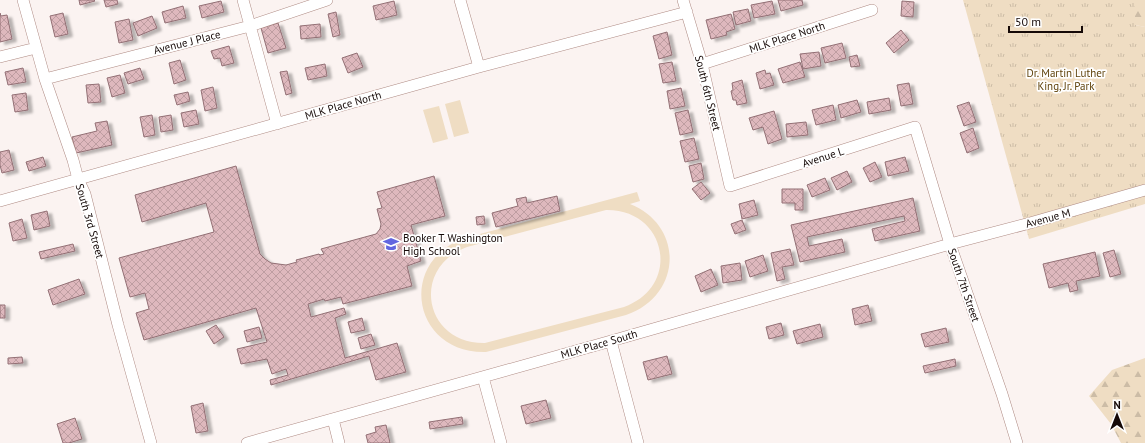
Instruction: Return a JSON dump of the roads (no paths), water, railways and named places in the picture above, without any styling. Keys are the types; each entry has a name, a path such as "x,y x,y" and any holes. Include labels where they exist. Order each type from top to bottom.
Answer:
{"street":[{"name":"South 3rd Street","path":"22,0 45,79 84,194 118,325 151,443"},
{"path":"243,0 277,124"},
{"name":"Avenue J Place","path":"45,79 250,26 327,0"},
{"path":"460,0 479,67"},
{"name":"South 6th Street","path":"683,0 702,64 730,186"},
{"name":"MLK Place North","path":"702,64 872,10"},
{"name":"MLK Place North","path":"0,201 479,67 687,12"},
{"path":"0,57 36,48"},
{"name":"Avenue L","path":"730,186 915,127"},
{"name":"South 7th Street","path":"915,127 950,244 1002,394 1017,443"},
{"name":"Avenue M","path":"950,244 1145,190"},
{"name":"MLK Place South","path":"247,443 950,244"},
{"path":"611,341 638,443"},
{"path":"483,377 500,443"},
{"path":"333,419 339,443"}],"place":[{"name":"Booker T. Washington High School","path":"391,244"}],"park label":[{"name":"Dr. Martin Luther King, Jr. Park","path":"1066,79"}]}
